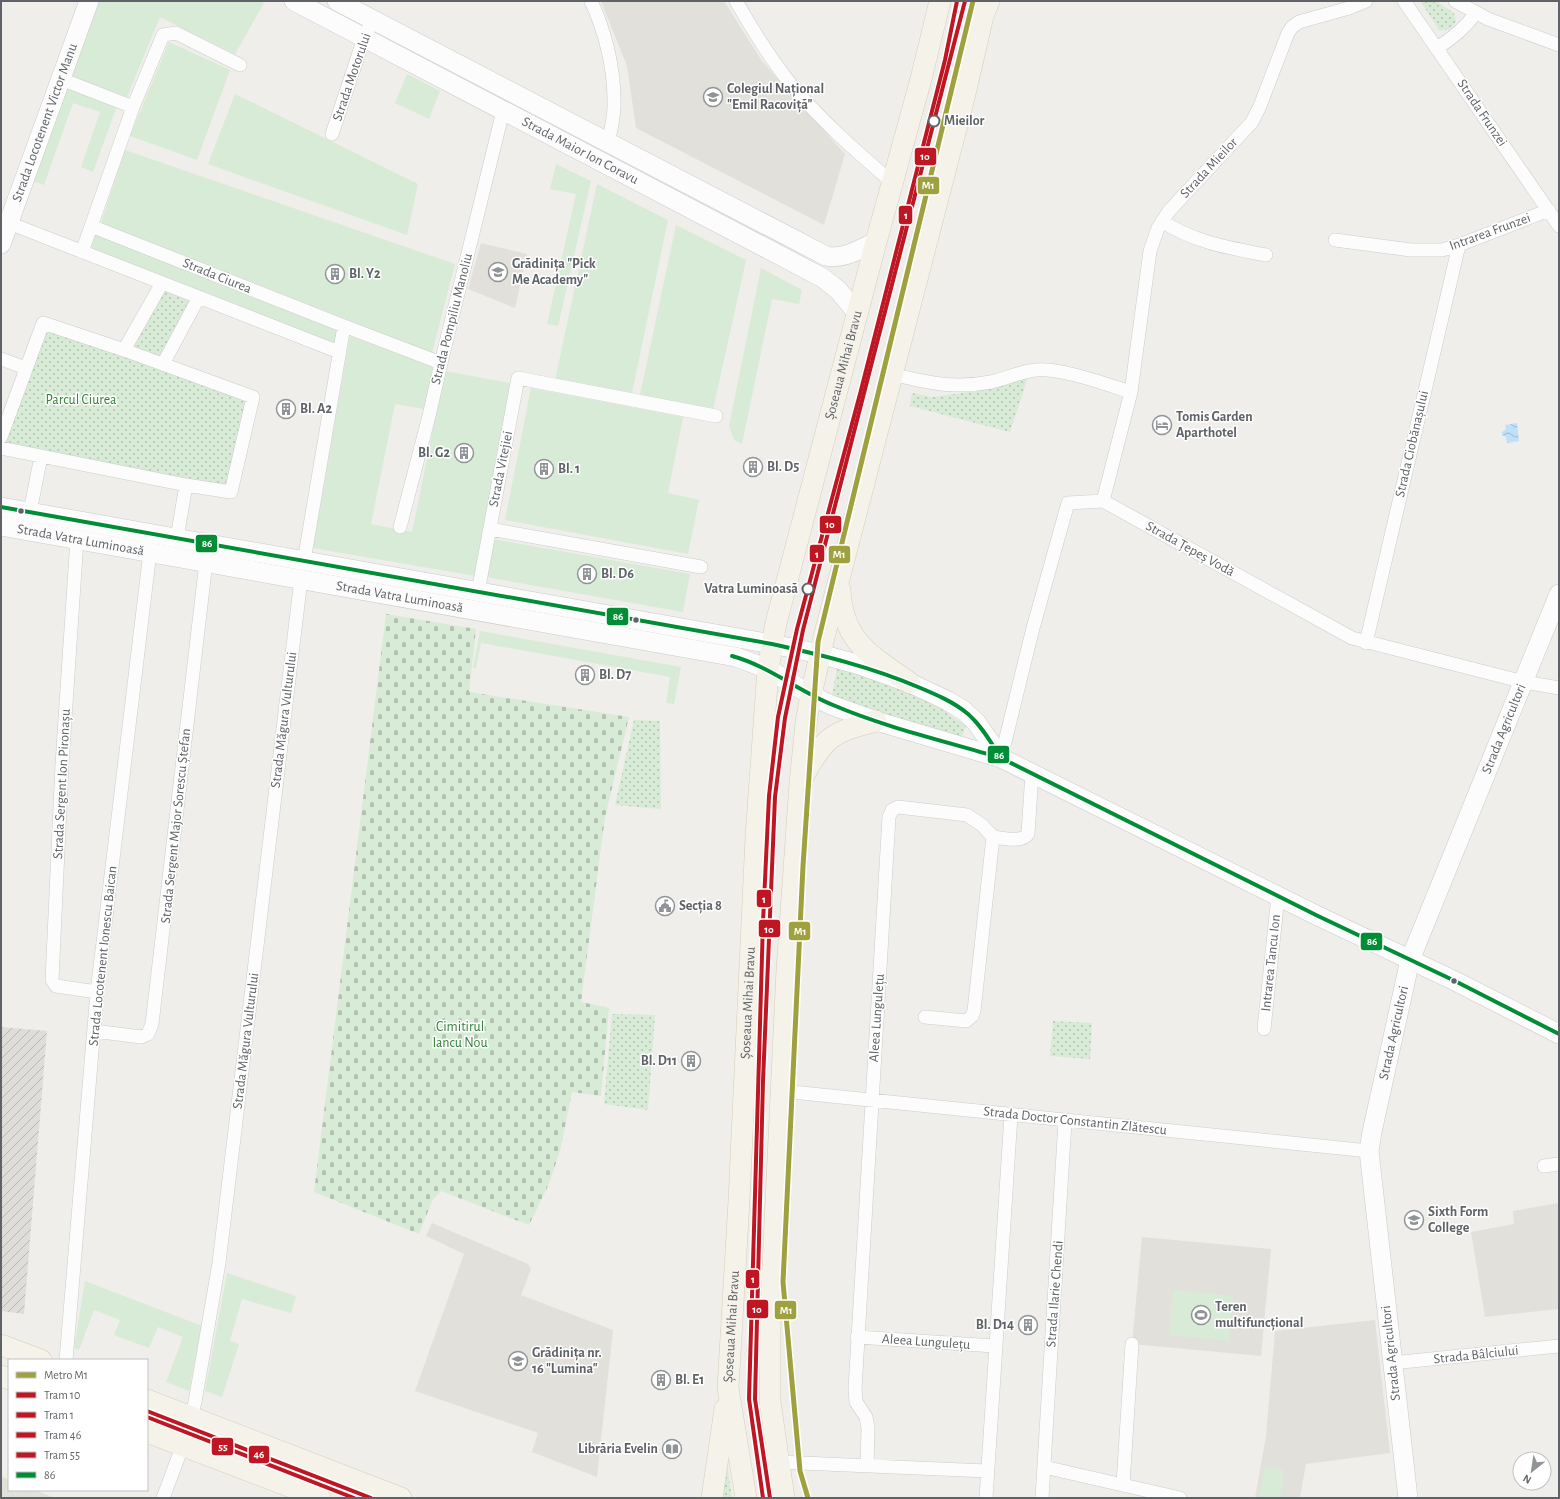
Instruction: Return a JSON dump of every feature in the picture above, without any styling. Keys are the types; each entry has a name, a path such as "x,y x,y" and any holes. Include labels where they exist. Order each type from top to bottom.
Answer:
{"main road":[{"name":"Șoseaua Mihai Bravu","path":"746,1498 728,1388 740,1201 756,837 768,669 778,615 940,1"},
{"path":"784,1498 771,1420 769,1384 770,1328 787,970 800,782 806,723 820,654 839,578 964,98 986,6"},
{"path":"839,578 840,602 847,626 853,637 874,657 910,683"},
{"path":"800,782 814,757 826,742 846,730 876,721"},
{"path":"1,1345 38,1359"},
{"path":"712,1498 728,1388"},
{"path":"148,1400 401,1498"},
{"path":"148,1432 320,1498"}],"street":[{"name":"Strada Locotenent Victor Manu","path":"1,244 89,1"},
{"name":"Strada Maior Ion Coravu","path":"294,1 823,278 838,290 857,313"},
{"name":"Strada Maior Ion Coravu","path":"337,1 826,256 832,258 843,256 876,242"},
{"path":"591,1 602,30 613,80 613,120 608,143 599,161"},
{"path":"736,1 758,39 790,83 815,111 893,183"},
{"name":"Strada Mieilor","path":"1103,501 1131,392 1150,250 1153,238 1162,221 1254,118 1288,33 1292,27 1299,22 1349,8 1366,1"},
{"name":"Strada Frunzei","path":"1404,1 1559,226"},
{"path":"1455,1 1476,13 1503,25 1559,45"},
{"path":"1437,48 1459,33 1476,13"},
{"name":"Strada Motorului","path":"332,134 364,38 373,20"},
{"path":"82,252 133,107 163,35 176,33 240,65"},
{"path":"61,79 133,107"},
{"path":"503,111 512,92"},
{"name":"Strada Pompiliu Manoliu","path":"400,527 429,416 503,111"},
{"name":"Intrarea Frunzei","path":"1335,240 1416,250 1442,250 1459,245 1549,210"},
{"path":"1162,221 1180,232 1217,245 1266,255"},
{"name":"Strada Ciurea","path":"9,223 339,352"},
{"name":"Strada Ciurea","path":"91,226 441,363"},
{"name":"Strada Ciobănașului","path":"1366,643 1459,245"},
{"path":"124,350 162,283"},
{"name":"Strada Ciurea","path":"163,364 199,298"},
{"path":"1,437 43,323 124,350 252,397 231,492 186,485 1,448"},
{"path":"301,579 344,326"},
{"path":"1,359 26,368"},
{"path":"892,374 939,385 956,385 992,381 1035,370 1048,370 1095,381 1131,392"},
{"name":"Strada Vitejiei","path":"478,592 518,378 716,416"},
{"path":"30,512 41,456"},
{"path":"177,538 186,485"},
{"path":"1001,758 1033,628 1068,503 1103,501"},
{"name":"Strada Țepeș Vodă","path":"1103,501 1338,632 1366,643 1524,682 1559,688"},
{"name":"Strada Vatra Luminoasă","path":"1,507 772,644 820,654 854,663 910,683 963,710 976,722 1001,758"},
{"name":"Strada Vatra Luminoasă","path":"1,526 736,657 768,669 811,695 831,705 876,721 1001,758 1559,1034"},
{"path":"490,529 701,566"},
{"name":"Strada Sergent Ion Pironașu","path":"77,539 62,764 52,980 56,986 98,992"},
{"name":"Strada Locotenent Ionescu Baican","path":"66,1359 98,992 150,552"},
{"name":"Strada Sergent Major Sorescu Ștefan","path":"94,1031 141,1037 148,1034 152,1024 206,562"},
{"name":"Strada Măgura Vulturului","path":"163,1498 192,1417 219,1263 301,579"},
{"name":"Strada Agricultori","path":"1408,1498 1369,1151 1410,960 1559,594"},
{"path":"925,1017 966,1021 972,1016 974,1011 993,838 1020,839 1026,837 1028,834 1032,773"},
{"name":"Aleea Lungulețu","path":"866,1465 868,1428 866,1417 856,1402 855,1389 889,817 892,810 898,807 967,815 982,825 993,838"},
{"name":"Intrarea Tancu Ion","path":"1264,1029 1278,896"},
{"name":"Strada Doctor Constantin Zlătescu","path":"782,1091 1369,1151"},
{"path":"986,1498 1011,1115"},
{"name":"Strada Ilarie Chendi","path":"1042,1498 1065,1121"},
{"path":"1544,1166 1559,1164"},
{"name":"Aleea Lungulețu","path":"857,1337 995,1346"},
{"path":"1123,1484 1132,1344"},
{"name":"Strada Bâlciului","path":"1392,1363 1559,1346"},
{"path":"778,1462 988,1471"},
{"path":"1044,1467 1180,1498"}],"shaded area":[{"name":"Colegiul Național \"Emil Racoviță\"","path":"601,1 724,1 762,61 845,154 824,225 636,128 627,66"},
{"name":"Grădinița \"Pick Me Academy\"","path":"481,243 527,254 515,308 468,289"},
{"path":"1,1027 47,1031 24,1314 1,1311"},
{"path":"1559,1203 1559,1309 1485,1317 1471,1232 1514,1224 1513,1211"},
{"name":"Grădinița nr. 16 \"Lumina\"","path":"432,1223 528,1264 531,1269 521,1295 613,1330 597,1477 532,1452 538,1433 415,1391 464,1254 426,1236"},
{"path":"1142,1237 1271,1249 1261,1356 1132,1344"},
{"path":"1375,1320 1390,1453 1306,1464 1300,1498 1255,1498 1266,1436 1275,1331"},
{"path":"1,1476 8,1480 8,1491 38,1491 55,1498 1,1498"}],"green space":[{"path":"97,1 260,1 264,3 235,54 160,17 127,97 70,77"},
{"path":"1436,1 1454,13 1456,21 1453,26 1447,29 1439,30 1421,2"},
{"path":"169,42 230,70 197,160 130,136"},
{"path":"407,74 440,91 429,119 395,103"},
{"path":"65,86 117,106 93,172 81,167 100,112 73,103 44,185 29,180"},
{"path":"235,94 418,184 407,235 208,164"},
{"path":"125,150 455,264 432,353 101,223"},
{"path":"556,164 591,181 558,326 547,324 576,194 550,189"},
{"path":"597,184 668,220 632,393 555,380"},
{"path":"676,225 746,260 713,410 640,395"},
{"path":"94,231 338,329 335,347 87,250"},
{"path":"761,268 802,290 799,304 772,299 742,444 734,440 729,426"},
{"name":"Parcul Ciurea","path":"163,286 196,299 159,366 249,398 228,488 3,444 45,328 125,353"},
{"path":"350,336 433,367 424,409 395,404 371,524 412,532 445,371 510,383 475,576 313,548"},
{"path":"1028,377 1010,432 910,406 912,393 932,397 984,390"},
{"path":"531,388 683,417 668,493 699,500 688,554 505,520"},
{"name":"Bl. D6","path":"493,539 690,574 683,612 486,577"},
{"name":"Cimitirul Iancu Nou","path":"386,614 476,629 469,692 629,717 605,817 581,1002 609,1008 601,1096 572,1092 560,1151 548,1186 529,1225 441,1191 432,1201 419,1234 314,1192"},
{"path":"480,631 681,667 674,704 666,703 670,677 481,643 476,668 473,668"},
{"path":"838,662 936,705 966,726 960,742 831,701"},
{"path":"634,720 660,721 661,809 615,805"},
{"path":"612,1014 655,1015 648,1110 604,1104"},
{"path":"1053,1021 1092,1023 1090,1059 1050,1056"},
{"path":"227,1273 296,1296 291,1313 242,1299 230,1341 239,1344 222,1397 205,1391"},
{"path":"85,1281 202,1326 189,1391 166,1382 183,1337 158,1327 149,1348 114,1335 120,1320 94,1310 79,1350 74,1348"},
{"name":"Teren multifuncțional","path":"1173,1290 1233,1296 1229,1341 1169,1335"},
{"path":"727,1464 732,1498 721,1498"},
{"path":"1265,1467 1284,1470 1280,1498 1259,1498"}],"water":[{"path":"1517,423 1519,441 1507,443 1506,437 1502,435 1502,432 1506,429 1505,425"}],"metro line":[{"name":"M1","path":"808,1498 800,1471 783,1282 803,866 818,642 973,1"}],"tram line":[{"name":"1","path":"763,1498 749,1399 763,922 769,796 778,717 797,629 860,394 945,60 957,1"},
{"name":"10","path":"770,1498 755,1399 763,1081 775,797 785,718 803,630 965,1"},
{"name":"46","path":"148,1411 371,1498"},
{"name":"55","path":"148,1417 354,1498"}],"transit line":[{"name":"86","path":"1,507 772,644 828,657 882,673 938,695 963,710 978,724 1001,758 1318,916 1455,981 1559,1034"},
{"name":"86","path":"732,656 746,660 820,699 853,713 874,721 1001,758 1011,763"}],"place":[{"name":"Colegiul Național \"Emil Racoviță\"","path":"713,97"},
{"name":"Mieilor","path":"934,121"},
{"name":"Grădinița \"Pick Me Academy\"","path":"498,272"},
{"name":"Bl. Y2","path":"335,274"},
{"name":"Bl. A2","path":"286,409"},
{"name":"Tomis Garden Aparthotel","path":"1162,425"},
{"name":"Bl. G2","path":"464,453"},
{"name":"Bl. D5","path":"753,467"},
{"name":"Bl. 1","path":"544,469"},
{"name":"Bl. D6","path":"587,574"},
{"name":"Vatra Luminoasă","path":"808,589"},
{"name":"Bl. D7","path":"585,675"},
{"name":"Secția 8","path":"665,906"},
{"name":"Bl. D11","path":"691,1061"},
{"name":"Sixth Form College","path":"1414,1220"},
{"name":"Teren multifuncțional","path":"1201,1315"},
{"name":"Bl. D14","path":"1028,1325"},
{"name":"Grădinița nr. 16 \"Lumina\"","path":"518,1361"},
{"name":"Bl. E1","path":"661,1380"},
{"name":"Librăria Evelin","path":"672,1449"}]}
